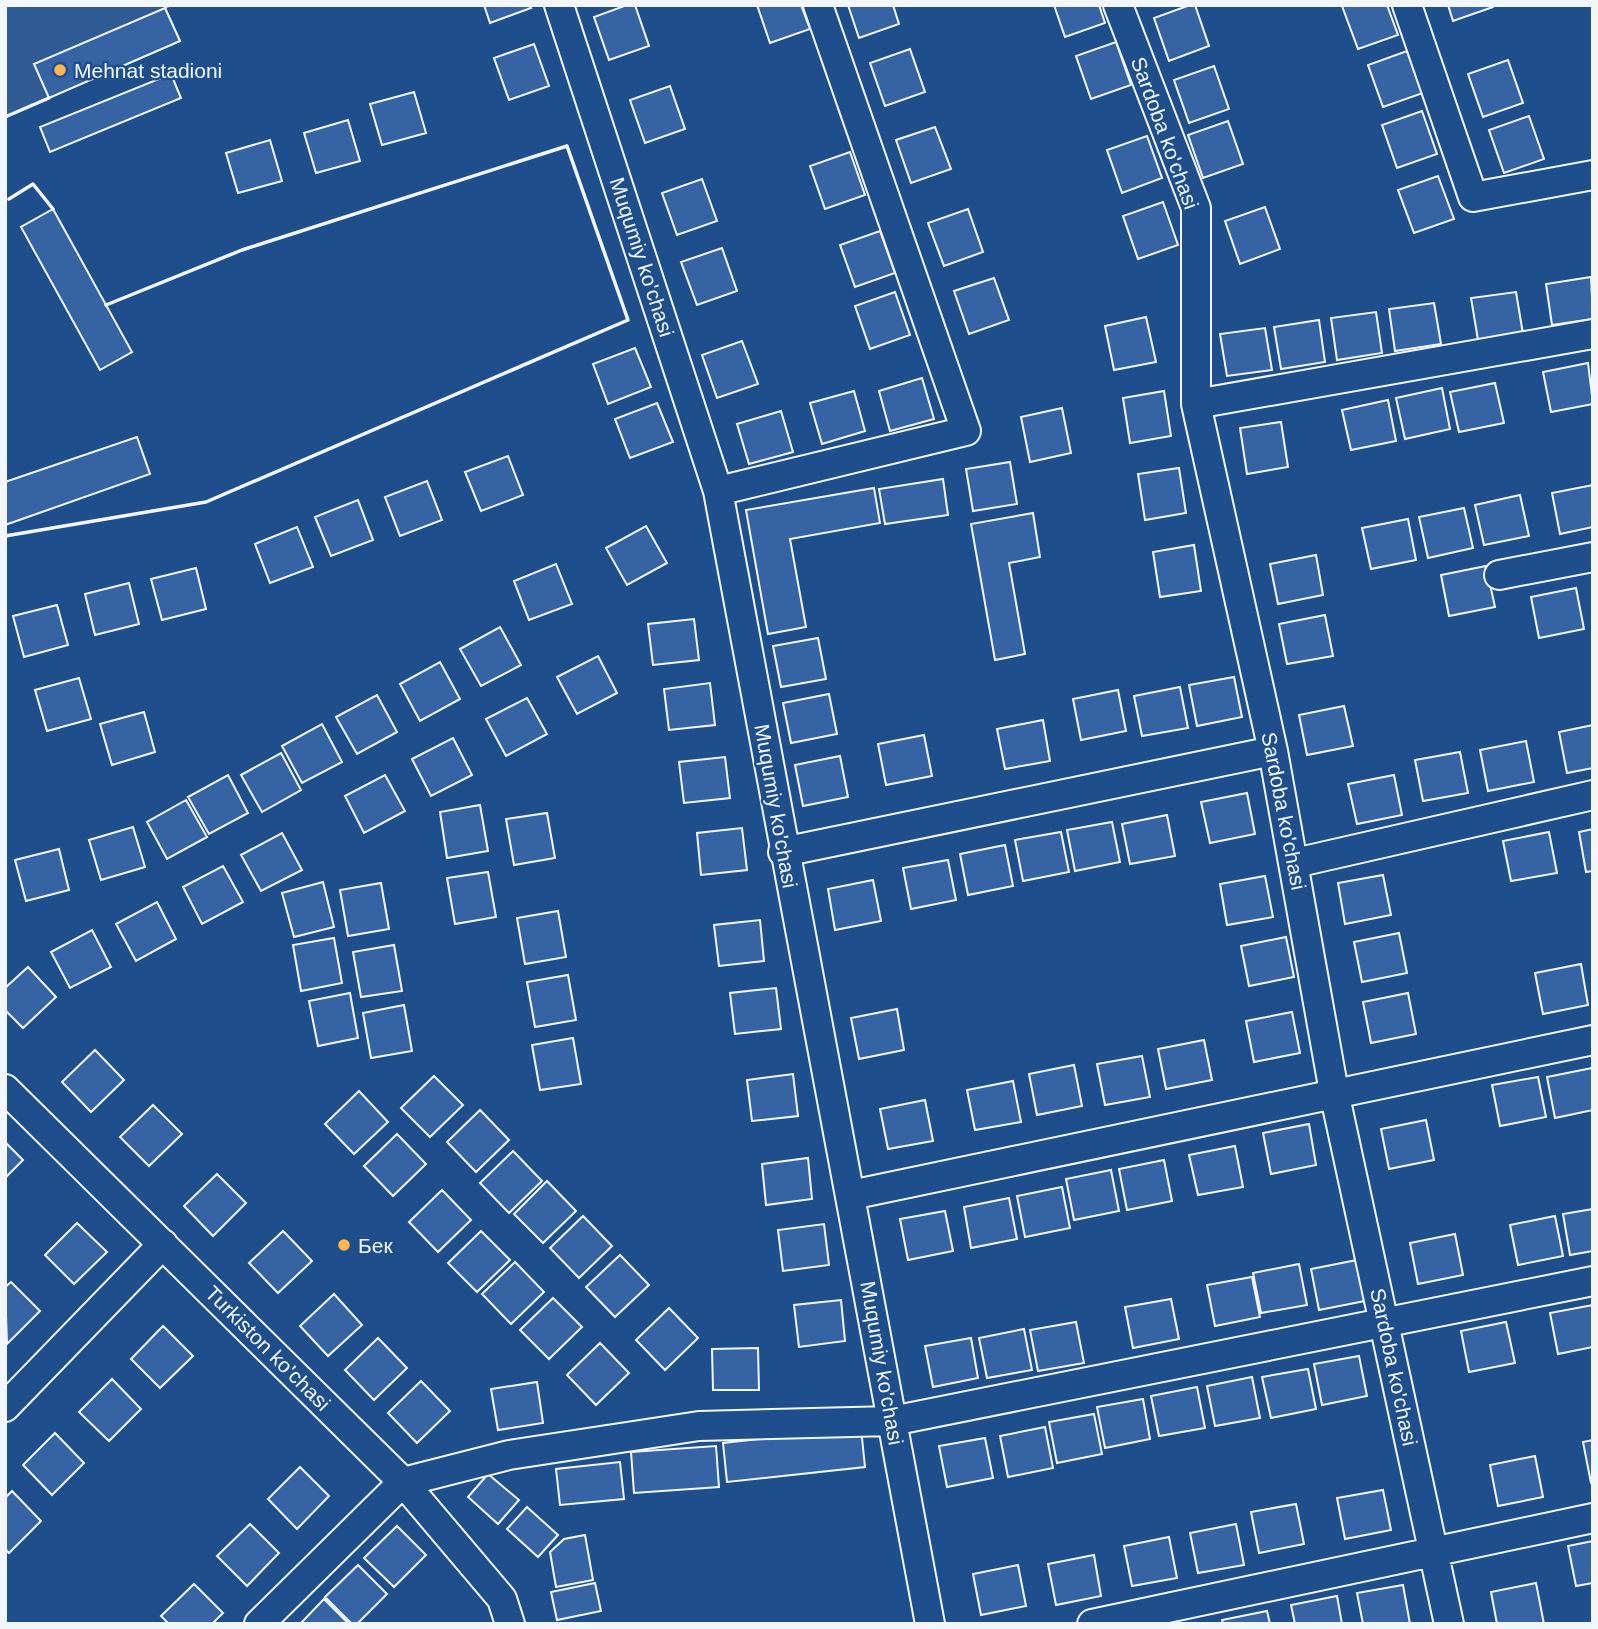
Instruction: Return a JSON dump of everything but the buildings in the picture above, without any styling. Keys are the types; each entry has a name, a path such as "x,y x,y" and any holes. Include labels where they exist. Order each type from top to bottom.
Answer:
{"street":[{"name":"Muqumiy ko'chasi","path":"559,5 718,491 783,852 851,1195 930,1624"},
{"path":"718,491 966,430 818,5"},
{"name":"Sardoba ko'chasi","path":"1118,5 1196,208 1196,404 1273,751 1334,1092 1449,1624"},
{"path":"1407,5 1473,197 1593,175"},
{"path":"1196,404 1593,334"},
{"path":"1499,575 1593,557"},
{"path":"783,852 1273,751"},
{"path":"1295,863 1593,795"},
{"path":"851,1195 1593,1040"},
{"name":"Turkiston ko'chasi","path":"5,1089 403,1482 502,1599 510,1624"},
{"path":"5,1407 163,1244"},
{"path":"259,1624 403,1482 509,1455 699,1426 892,1421 1385,1325 1593,1281"},
{"path":"1093,1624 1593,1518"}],"shaded area":[{"name":"Mehnat stadioni","path":"5,5 171,5 165,8 180,41 5,117"}],"wall":[{"path":"5,117 49,98"},
{"path":"5,536 206,502 628,320 567,146 242,250 106,305"},
{"path":"9,199 33,184 53,209"}],"place":[{"name":"Mehnat stadioni","path":"60,70"},
{"name":"Бек","path":"344,1245"}]}
